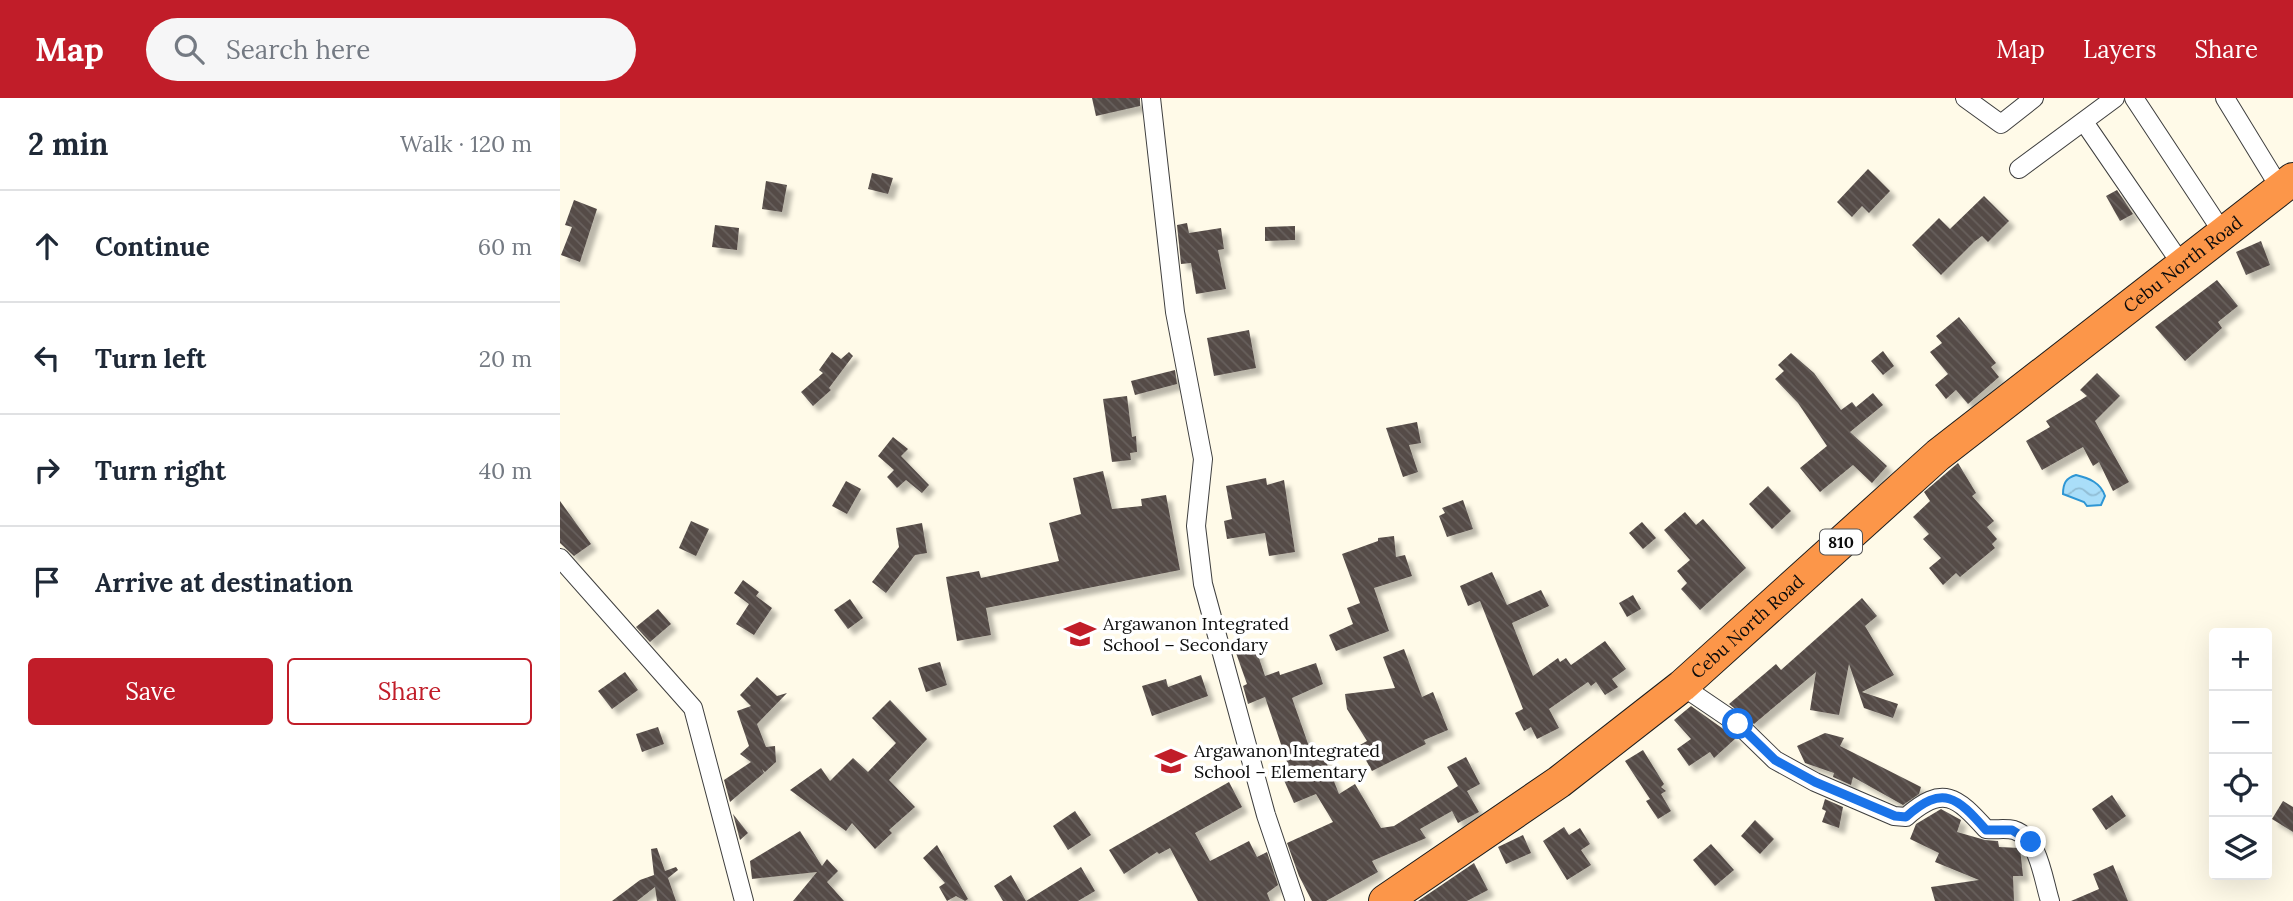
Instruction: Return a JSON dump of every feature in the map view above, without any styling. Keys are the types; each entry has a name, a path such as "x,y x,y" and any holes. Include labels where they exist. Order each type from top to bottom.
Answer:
{"highway":[{"name":"Cebu North Road","path":"1385,901 1559,782 1682,686 1938,455 2286,183"}],"street":[{"path":"1151,98 1175,312 1203,459 1196,526 1203,584 1266,815 1295,901"},
{"path":"1965,98 2001,124 2034,98"},
{"path":"2019,169 2115,98"},
{"path":"2134,98 2223,233"},
{"path":"2224,98 2286,183"},
{"path":"2084,122 2182,265"},
{"path":"560,558 693,708 744,901"},
{"path":"1682,686 1738,724 1775,760 1815,782 1895,816 1906,817 1927,799 1944,797 1965,806 1986,830 2012,830 2021,834 2031,842 2050,901"}],"water":[{"path":"2076,475 2101,488 2105,496 2101,505 2087,506 2084,502 2063,494 2066,482"}],"building":[{"path":"1092,98 1140,98 1140,106 1096,116"},
{"path":"1868,169 1890,191 1869,213 1862,206 1852,217 1837,202"},
{"path":"872,173 893,178 888,194 868,189"},
{"path":"766,181 787,185 782,212 762,209"},
{"path":"2117,190 2133,214 2120,221 2106,196"},
{"path":"1984,196 2009,221 1988,242 1982,236 1974,242 1941,275 1912,245 1939,218 1950,229"},
{"path":"574,200 597,209 580,262 561,255 572,227 565,225"},
{"path":"1187,223 1189,233 1221,228 1224,249 1218,250 1226,289 1196,294 1191,263 1181,264 1177,225"},
{"path":"715,225 739,228 737,250 712,247"},
{"path":"1295,226 1295,240 1265,241 1265,227"},
{"path":"2261,241 2270,265 2246,275 2236,252"},
{"path":"2217,280 2238,306 2218,322 2222,328 2185,361 2155,327"},
{"path":"1959,317 1996,363 1991,367 1999,377 1968,404 1956,390 1946,399 1935,385 1948,374 1930,352 1942,343 1936,336"},
{"path":"1249,330 1256,368 1214,376 1207,338"},
{"path":"1883,351 1894,366 1883,375 1871,361"},
{"path":"832,352 841,359 849,352 853,356 829,388 831,390 813,406 801,392 823,373 819,370"},
{"path":"1791,353 1814,373 1841,410 1852,402 1856,407 1873,393 1883,405 1850,432 1887,466 1872,483 1853,465 1820,492 1800,468 1827,446 1798,403 1775,379 1784,371 1778,365"},
{"path":"1175,370 1177,384 1135,395 1131,381"},
{"path":"2097,373 2120,396 2095,421 2129,482 2113,491 2099,462 2093,466 2083,447 2042,470 2026,441 2050,427 2046,421 2087,396 2080,390"},
{"path":"1127,396 1132,437 1136,436 1137,452 1130,453 1131,460 1112,462 1103,399"},
{"path":"1417,422 1421,443 1409,445 1418,472 1403,477 1386,428"},
{"path":"893,437 908,449 901,456 929,485 922,493 906,480 897,488 887,477 894,470 878,456"},
{"path":"1958,463 1976,493 1972,496 1994,521 1987,527 1997,539 1992,544 1995,548 1960,577 1956,573 1943,585 1929,568 1941,558 1923,539 1929,534 1913,517 1930,501 1924,492"},
{"path":"1103,471 1112,509 1142,506 1141,499 1166,495 1180,570 986,608 991,635 957,641 946,577 979,571 981,578 1059,561 1049,523 1081,514 1073,478"},
{"path":"1266,478 1267,485 1284,480 1295,552 1269,556 1265,533 1227,539 1224,521 1232,519 1226,486"},
{"path":"846,481 861,489 847,514 832,506"},
{"path":"1768,486 1791,511 1772,529 1749,504"},
{"path":"1463,500 1473,529 1447,537 1439,516 1445,513 1442,508"},
{"path":"560,501 591,544 574,556 560,543"},
{"path":"1685,512 1696,525 1703,519 1746,568 1700,610 1681,589 1687,583 1677,571 1690,560 1664,530"},
{"path":"691,521 709,529 696,556 679,548"},
{"path":"1642,522 1656,538 1643,549 1629,533"},
{"path":"922,523 927,553 915,555 886,593 872,582 899,547 896,528"},
{"path":"1394,536 1396,557 1405,555 1412,576 1374,588 1389,631 1336,651 1329,635 1353,624 1347,608 1360,603 1342,554 1378,541 1378,538"},
{"path":"1492,572 1507,605 1541,590 1549,606 1512,623 1533,676 1558,658 1560,662 1566,658 1571,665 1605,641 1626,669 1612,679 1618,687 1605,695 1596,682 1591,686 1588,682 1549,709 1559,728 1537,739 1531,727 1524,731 1515,713 1523,709 1480,601 1468,606 1460,586"},
{"path":"743,580 759,592 756,596 772,608 754,635 736,624 749,604 734,593"},
{"path":"1633,595 1641,609 1627,617 1619,603"},
{"path":"1862,598 1877,616 1865,626 1894,675 1862,692 1898,704 1893,718 1864,708 1849,664 1839,715 1810,710 1816,672 1754,724 1729,704 1776,664 1781,670"},
{"path":"850,599 863,618 848,629 834,610"},
{"path":"658,609 671,624 650,642 636,627"},
{"path":"1255,646 1265,676 1279,671 1280,675 1316,663 1323,684 1292,698 1313,758 1323,754 1339,794 1355,784 1381,828 1394,826 1458,786 1447,767 1466,757 1480,784 1467,791 1479,812 1458,823 1452,811 1420,829 1426,838 1372,861 1378,872 1326,901 1312,901 1287,843 1333,822 1316,794 1294,803 1280,771 1289,768 1265,697 1248,704 1243,686 1247,684 1236,653"},
{"path":"1404,649 1422,697 1433,692 1448,730 1424,740 1426,744 1372,771 1358,746 1367,741 1347,709 1345,694 1395,688 1383,657"},
{"path":"940,662 947,685 926,692 918,668"},
{"path":"625,672 638,690 612,709 598,691"},
{"path":"1201,675 1208,696 1152,716 1142,686 1166,679 1168,687"},
{"path":"757,677 777,696 787,693 757,724 766,747 775,746 776,762 765,772 762,769 764,773 730,802 724,780 751,762 740,754 749,746 737,711 751,706 740,695"},
{"path":"890,700 927,739 889,780 915,807 889,830 892,833 875,849 852,823 846,831 790,790 821,768 830,781 853,758 868,772 896,743 872,718"},
{"path":"1691,706 1736,738 1714,758 1710,752 1689,766 1677,749 1691,739 1674,720"},
{"path":"658,727 664,744 642,752 636,734"},
{"path":"1825,733 1844,738 1840,746 1921,787 1919,794 1903,805 1853,777 1851,785 1833,777 1834,773 1805,763 1797,746"},
{"path":"1643,750 1664,784 1661,787 1666,791 1661,794 1671,811 1658,819 1646,801 1650,799 1625,761"},
{"path":"1229,782 1242,807 1195,833 1210,861 1249,841 1257,857 1267,852 1278,885 1267,893 1270,901 1198,901 1170,848 1159,854 1157,852 1124,874 1109,850"},
{"path":"2112,795 2126,816 2106,830 2092,809"},
{"path":"1825,799 1843,807 1839,828 1822,822 1826,811 1822,809"},
{"path":"2283,801 2293,807 2293,832 2272,819"},
{"path":"1941,809 1961,820 1957,832 1998,841 1999,847 2020,848 2023,876 2013,876 2014,901 1935,901 1931,887 1979,880 1935,862 1939,853 1910,839 1916,824"},
{"path":"1075,811 1091,835 1068,850 1053,826"},
{"path":"733,814 748,833 740,840"},
{"path":"1755,820 1774,839 1760,854 1741,836"},
{"path":"1564,827 1569,835 1580,828 1590,844 1581,850 1591,865 1567,880 1543,841"},
{"path":"800,831 822,866 827,859 838,871 827,882 844,901 793,901 817,872 752,879 750,861"},
{"path":"1523,835 1531,853 1506,864 1498,847"},
{"path":"1711,844 1734,870 1715,886 1693,860"},
{"path":"937,845 968,899 965,901 956,896 947,901 939,887 945,883 923,858"},
{"path":"657,848 665,871 676,867 678,870 668,878 676,901 657,901 655,887 637,901 612,901 640,880 654,875 651,849"},
{"path":"1474,863 1488,890 1467,901 1418,901"},
{"path":"2113,865 2128,901 2071,901 2099,889 2093,874"},
{"path":"1081,867 1095,891 1078,901 1026,901"},
{"path":"1011,875 1026,901 1003,901 994,886"}],"place":[{"name":"Argawanon Integrated School – Secondary","path":"1080,634"},
{"name":"Argawanon Integrated School – Elementary","path":"1171,761"}],"route":[{"path":"1738,724 1775,760 1815,782 1895,816 1906,817 1927,799 1944,797 1965,806 1986,830 2012,830 2031,842"}]}
